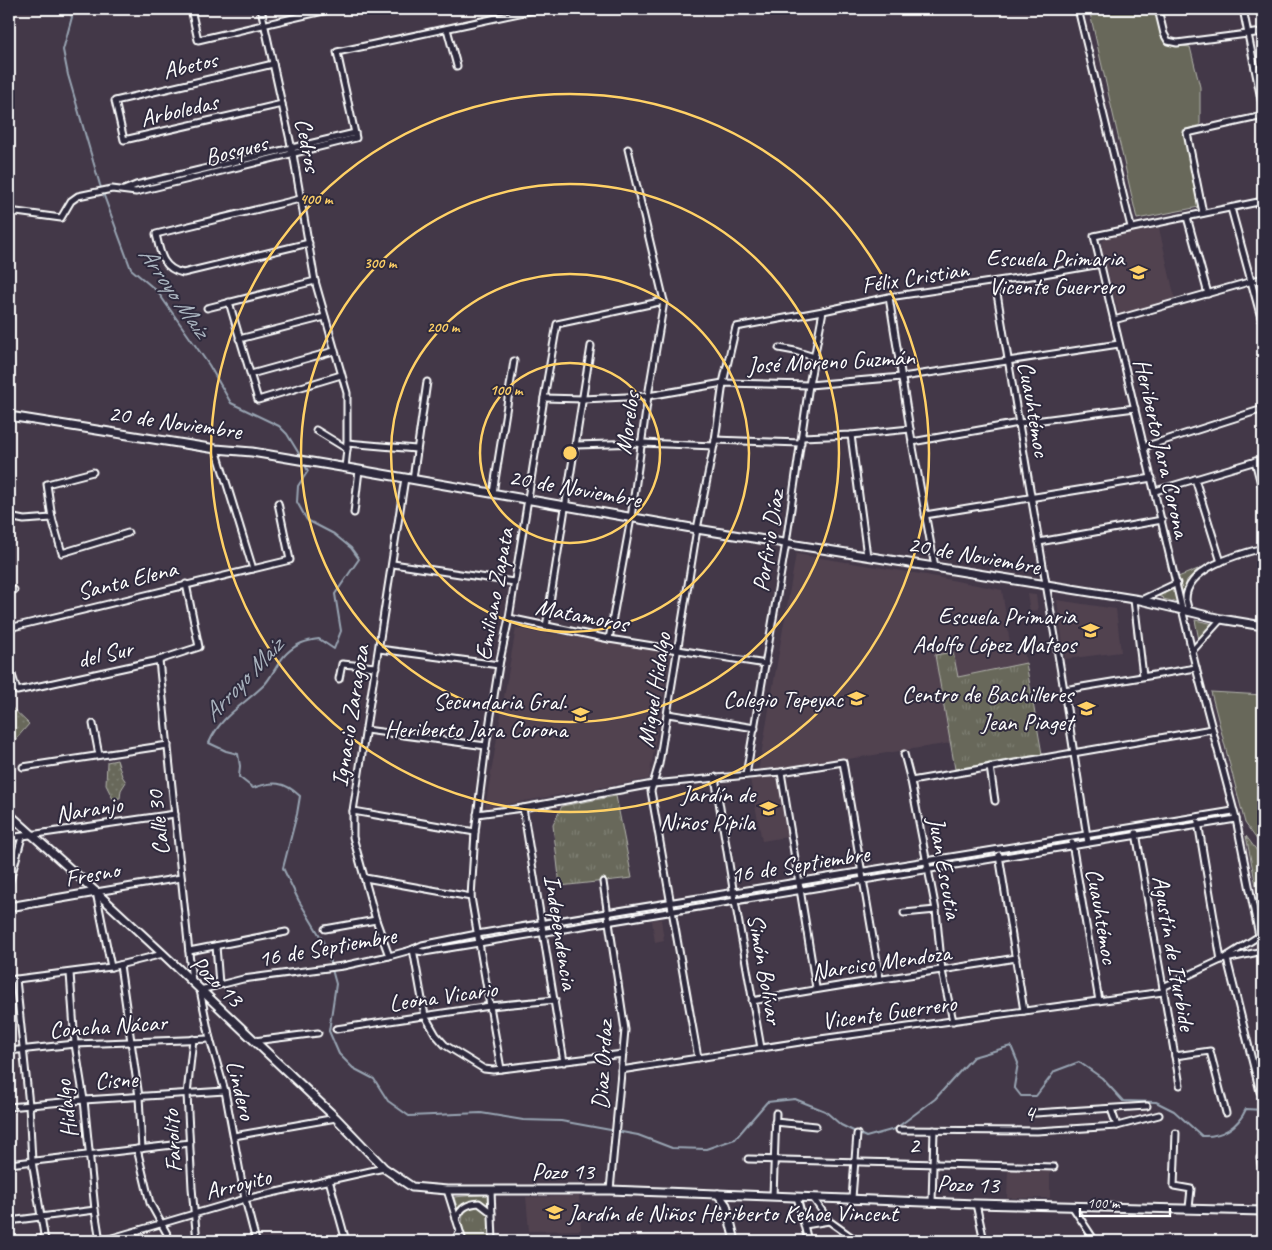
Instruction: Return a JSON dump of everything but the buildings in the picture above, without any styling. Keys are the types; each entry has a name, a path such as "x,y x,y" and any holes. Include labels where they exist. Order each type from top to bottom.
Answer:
{"main road":[{"name":"20 de Noviembre","path":"9,416 409,478 631,518 1137,600 1221,619 1263,626"},
{"name":"Pozo 13","path":"9,814 163,954 336,1118 384,1168 412,1187 446,1190 610,1190 976,1204 1263,1210"},
{"name":"Fresno","path":"9,908 96,892"},
{"path":"718,1194 726,1205 735,1241"}],"street":[{"path":"191,9 198,40 332,9"},
{"name":"Cedros","path":"261,9 292,151 315,281 347,393 345,468"},
{"path":"1078,9 1131,227 1263,201"},
{"path":"1158,9 1164,34 1168,41 1177,43 1263,32"},
{"path":"1243,9 1261,88 1263,109"},
{"path":"457,66 447,29 538,10"},
{"name":"Bosques","path":"9,211 61,218 71,201 78,196 112,189 136,192 355,136 337,52 447,29"},
{"name":"Abetos","path":"115,101 273,64"},
{"name":"Arboledas","path":"115,101 124,140 282,104"},
{"path":"1203,214 1187,133 1263,116"},
{"path":"628,149 664,301"},
{"path":"300,199 156,234 160,253 167,266 173,272 183,274 309,243"},
{"path":"1231,208 1263,325"},
{"path":"1186,217 1208,294"},
{"name":"Heriberto Jara Corona","path":"1131,227 1094,236 1177,583 1186,611 1196,668 1236,819 1259,936 1263,945"},
{"name":"Félix Cristian","path":"736,327 889,297 1101,264"},
{"path":"1038,275 1040,288"},
{"path":"1114,320 1263,278"},
{"path":"206,308 315,281"},
{"name":"Cuauhtémoc","path":"995,282 1088,843"},
{"path":"889,297 912,442 935,567"},
{"name":"Emiliano Zapata","path":"501,1069 471,897 475,832 499,665 509,618 557,324 664,301"},
{"name":"Morelos","path":"609,639 631,518 648,396 664,301"},
{"path":"229,302 258,400 341,375"},
{"name":"Porfirio Díaz","path":"746,776 786,542 808,385 823,311"},
{"path":"9,312 9,320"},
{"path":"239,339 325,317"},
{"name":"Miguel Hidalgo","path":"698,1058 652,791 660,764 723,383 736,327"},
{"name":"José Moreno Guzmán","path":"544,398 583,399 648,396 723,383 808,385 902,377 1119,344"},
{"path":"546,627 592,346"},
{"path":"780,348 814,357"},
{"path":"251,374 334,351"},
{"path":"493,493 514,361"},
{"name":"Ignacio Zaragoza","path":"389,956 376,920 353,837 353,811 393,564 427,382"},
{"path":"912,442 1019,423 1135,408"},
{"path":"1144,447 1263,409"},
{"path":"715,440 801,440 910,429"},
{"path":"316,430 347,446 416,449"},
{"path":"851,435 867,556"},
{"path":"576,445 642,443 714,446"},
{"path":"216,449 253,569"},
{"path":"1155,491 1263,459"},
{"path":"1254,461 1263,492"},
{"path":"354,513 359,470"},
{"path":"93,472 48,484 52,518 62,553 128,533"},
{"path":"925,515 1152,478"},
{"path":"1195,479 1221,562"},
{"name":"Santa Elena","path":"9,628 290,560 278,503"},
{"path":"9,517 24,520 52,518"},
{"path":"1039,542 1162,520"},
{"path":"1186,611 1188,591 1193,580 1200,573 1221,562 1263,548"},
{"path":"393,564 514,582"},
{"path":"1144,676 1137,600 1177,583"},
{"name":"del Sur","path":"9,665 17,692 159,660 200,647 186,584"},
{"name":"Matamoros","path":"509,618 609,639 766,664"},
{"path":"1193,650 1221,619"},
{"path":"379,649 499,665"},
{"name":"Calle 30","path":"159,660 192,982"},
{"path":"339,679 342,664 376,667"},
{"path":"1064,690 1196,668"},
{"path":"668,714 755,728"},
{"path":"93,724 99,756"},
{"path":"911,781 1212,729"},
{"path":"366,730 486,746"},
{"path":"23,767 168,745"},
{"name":"Juan Escutia","path":"904,754 936,910 942,971 953,1021"},
{"path":"477,814 523,808 653,784 781,772 843,762 880,979"},
{"path":"990,767 995,801"},
{"path":"781,772 816,988"},
{"name":"Simón Bolívar","path":"716,777 735,901 761,1048"},
{"name":"Independencia","path":"523,808 564,1062"},
{"path":"353,811 475,832"},
{"name":"16 de Septiembre","path":"200,990 243,979 343,966 412,950 422,944 477,934 671,904 798,881 927,862 1233,811"},
{"name":"Naranjo","path":"9,838 175,814"},
{"path":"1197,817 1224,960 1260,1092"},
{"name":"16 de Septiembre","path":"412,950 424,952 1236,819"},
{"name":"Agustín de Iturbide","path":"1135,827 1180,1085"},
{"path":"9,884 22,837"},
{"name":"Cuauhtémoc","path":"1071,838 1099,1001"},
{"path":"998,850 1024,1011"},
{"name":"Fresno","path":"96,892 181,878"},
{"path":"365,878 471,897"},
{"name":"Diaz Ordaz","path":"602,882 625,1030 610,1190"},
{"path":"96,892 111,967"},
{"path":"904,913 936,910"},
{"path":"325,929 376,920"},
{"path":"189,951 286,932"},
{"path":"1224,960 1259,936"},
{"path":"216,946 220,984"},
{"path":"412,950 425,1016 436,1035 445,1045 484,1069 501,1069 623,1054"},
{"name":"Vicente Guerrero","path":"621,1070 761,1048 1099,1001 1163,990 1224,960 1263,951"},
{"path":"9,980 111,967 163,954"},
{"name":"Narciso Mendoza","path":"752,1001 816,988 942,971 1016,958"},
{"path":"120,965 139,1097 140,1149 150,1203 171,1241"},
{"name":"Hidalgo","path":"70,973 75,1044 84,1100 95,1210 101,1241"},
{"path":"16,979 29,1105 32,1161 45,1241"},
{"name":"Lindero","path":"200,990 210,1038 225,1091 256,1241"},
{"name":"Leona Vicario","path":"336,1029 490,1006 555,1000"},
{"path":"253,1041 318,1033"},
{"name":"Farolito","path":"193,1038 187,1094 197,1241"},
{"name":"Concha Nácar","path":"9,1051 132,1040 210,1038"},
{"path":"1175,1056 1210,1051 1226,1113"},
{"name":"Cisne","path":"9,1107 225,1091"},
{"path":"1035,1113 1147,1106"},
{"path":"1111,1109 1117,1126"},
{"path":"772,1196 776,1113"},
{"name":"4","path":"899,1130 1037,1131 1117,1126 1159,1115"},
{"path":"234,1136 336,1118"},
{"path":"775,1122 816,1126"},
{"path":"932,1202 934,1130"},
{"path":"1176,1133 1174,1186 1191,1189 1189,1208"},
{"path":"852,1198 857,1134"},
{"path":"9,1164 190,1143"},
{"name":"2","path":"748,1159 774,1158 1054,1167"},
{"path":"1260,1158 1263,1178"},
{"name":"Arroyito","path":"101,1241 246,1200 384,1168"},
{"path":"329,1180 345,1241"},
{"path":"446,1190 463,1241"},
{"path":"492,1190 494,1241"},
{"path":"797,1197 808,1241"},
{"path":"813,1198 829,1221 857,1241"},
{"path":"455,1220 461,1209 470,1204 479,1203 492,1213"},
{"path":"976,1204 984,1241"},
{"path":"1072,1206 1096,1241"},
{"path":"9,1221 95,1210"},
{"path":"804,1225 829,1221"},
{"path":"454,1241 459,1233"},
{"path":"126,1235 127,1241"}],"shaded area":[{"name":"Escuela Primaria Vicente Guerrero","path":"1159,228 1175,299 1119,315 1101,246 1102,242 1107,237"},
{"name":"Colegio Tepeyac","path":"796,554 926,575 1002,590 1011,650 1024,649 1026,663 958,677 935,655 951,743 758,773"},
{"path":"1027,594 1036,595 1038,610 1030,611"},
{"name":"Escuela Primaria Adolfo López Mateos","path":"1057,600 1116,609 1121,652 1065,659"},
{"name":"Secundaria Gral. Heriberto Jara Corona","path":"516,628 671,652 649,779 485,808"},
{"name":"Jardín de Niños Pípila","path":"778,776 787,837 762,841 750,779"},
{"path":"661,919 664,941 655,943 652,920"},
{"path":"1008,1169 1050,1170 1050,1198 1007,1198"},
{"name":"Jardín de Niños Heriberto Kehoe Vincent","path":"579,1196 581,1230 529,1231 526,1197"}],"green space":[{"path":"1089,9 1155,9 1165,44 1190,47 1200,87 1200,125 1183,130 1199,207 1137,219"},
{"path":"1198,569 1187,580 1183,595 1178,577"},
{"path":"1172,589 1173,593 1175,591 1177,602 1158,596"},
{"path":"1195,620 1214,624 1199,640"},
{"path":"953,652 958,677 1026,663 1042,754 955,769 935,655"},
{"path":"1211,692 1263,695 1263,848 1245,823"},
{"path":"9,705 29,724 9,747"},
{"path":"117,760 126,782 121,790 120,798 113,799 106,785 107,762"},
{"path":"616,796 632,878 560,886 553,825 562,806"},
{"path":"1246,836 1263,859 1263,920"},
{"path":"488,1194 490,1210 481,1203 458,1211 454,1197"},
{"path":"478,1205 488,1211 490,1241 467,1241 465,1235 462,1224 464,1214 471,1207"}],"waterway":[{"name":"Arroyo Maiz","path":"68,9 72,17 63,50 68,75 100,185 131,269 157,291 209,365 231,403 279,426 287,434 301,457"},
{"path":"304,463 308,471 298,486 297,502 307,520 334,534 351,548 359,559 335,594 341,631 334,649 319,639 302,643 291,650 284,656 265,684 226,718 209,743 238,754 239,777 253,788 267,784 278,784 289,787 300,796 283,868 299,901 323,941 328,955 336,984 329,1031 339,1054 353,1068 374,1079 388,1101 409,1116 481,1113 523,1120 561,1121 638,1135 672,1148 706,1149 735,1139 767,1102 795,1099 825,1111 841,1125 866,1137 895,1129 935,1099 973,1057 1011,1046 1018,1063 1014,1087 1021,1096 1036,1096 1055,1071 1079,1062 1102,1078 1123,1101 1156,1102 1174,1111 1202,1136 1216,1135 1228,1130 1239,1121 1246,1109 1263,1110"}],"place":[{"name":"Escuela Primaria Vicente Guerrero","path":"1138,272"},
{"name":"Escuela Primaria Adolfo López Mateos","path":"1090,630"},
{"name":"Colegio Tepeyac","path":"857,699"},
{"name":"Centro de Bachilleres Jean Piaget","path":"1087,708"},
{"name":"Secundaria Gral. Heriberto Jara Corona","path":"581,715"},
{"name":"Jardín de Niños Pípila","path":"769,808"},
{"name":"Jardín de Niños Heriberto Kehoe Vincent","path":"554,1213"}]}
